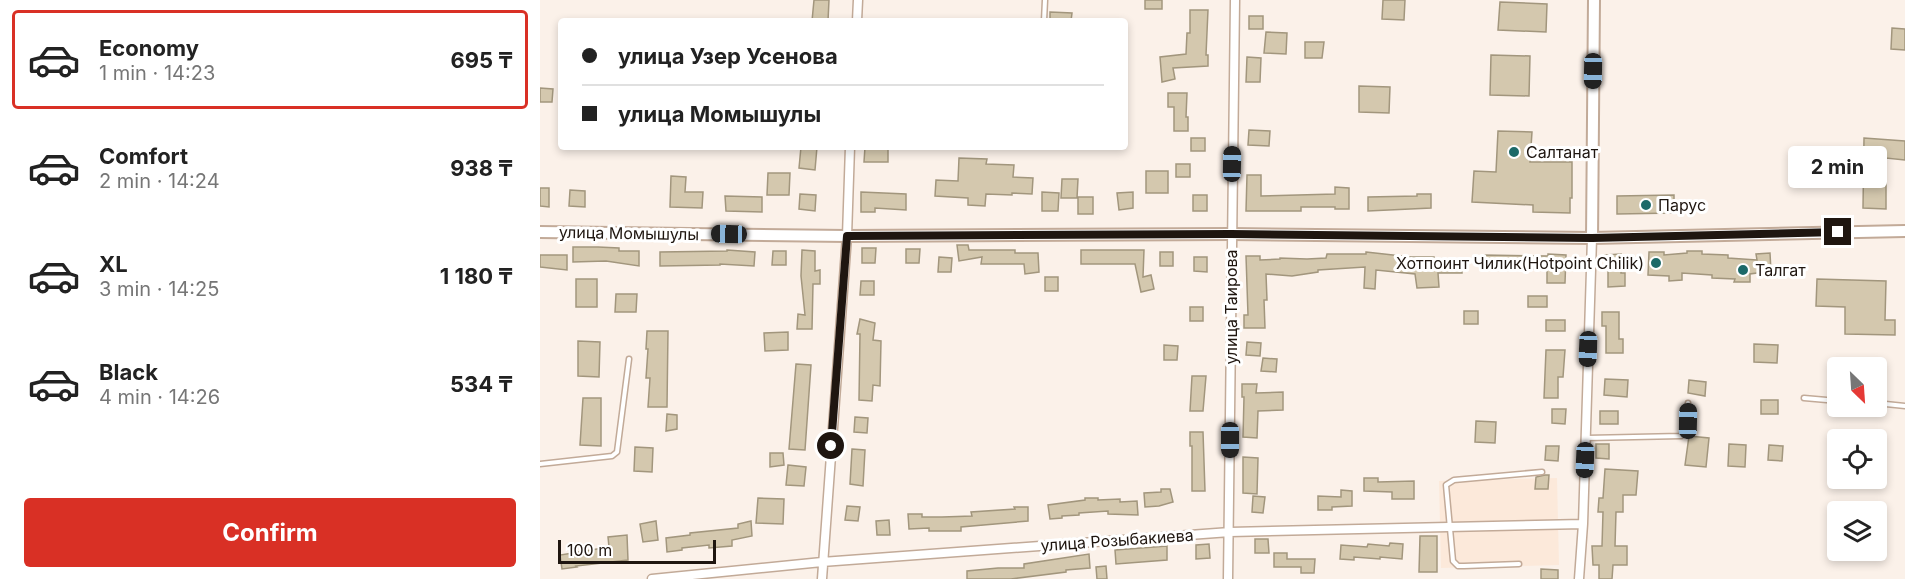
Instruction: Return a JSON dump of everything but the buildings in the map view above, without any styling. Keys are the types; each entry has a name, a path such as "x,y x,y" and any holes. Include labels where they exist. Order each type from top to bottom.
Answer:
{"street":[{"path":"857,18 858,0"},
{"name":"улица Таирова","path":"1228,579 1235,0"},
{"path":"1579,579 1583,524 1592,238 1594,0"},
{"path":"822,579 847,236 850,150"},
{"name":"улица Момышулы","path":"540,232 847,236 1231,234 1592,238 1905,231"},
{"name":"улица Розыбакиева","path":"652,579 822,562 1230,532 1583,524"}],"lane":[{"path":"1044,18 1045,0"},
{"path":"540,464 612,456 617,452 629,359"},
{"path":"1804,398 1827,400"},
{"path":"1586,438 1681,436 1688,421 1688,403"},
{"path":"1887,404 1905,405"},
{"path":"1519,564 1458,566 1453,561 1447,483 1454,480 1542,472"}],"shaded area":[{"path":"1557,478 1559,565 1441,568 1439,481"}],"place":[{"name":"Салтанат","path":"1514,152"},
{"name":"Парус","path":"1646,205"},
{"name":"Хотпоинт Чилик(Hotpoint Chilik)","path":"1656,263"},
{"name":"Талгат","path":"1743,270"}],"route":[{"path":"831,446 847,236 1231,234 1592,238 1838,232"}]}
